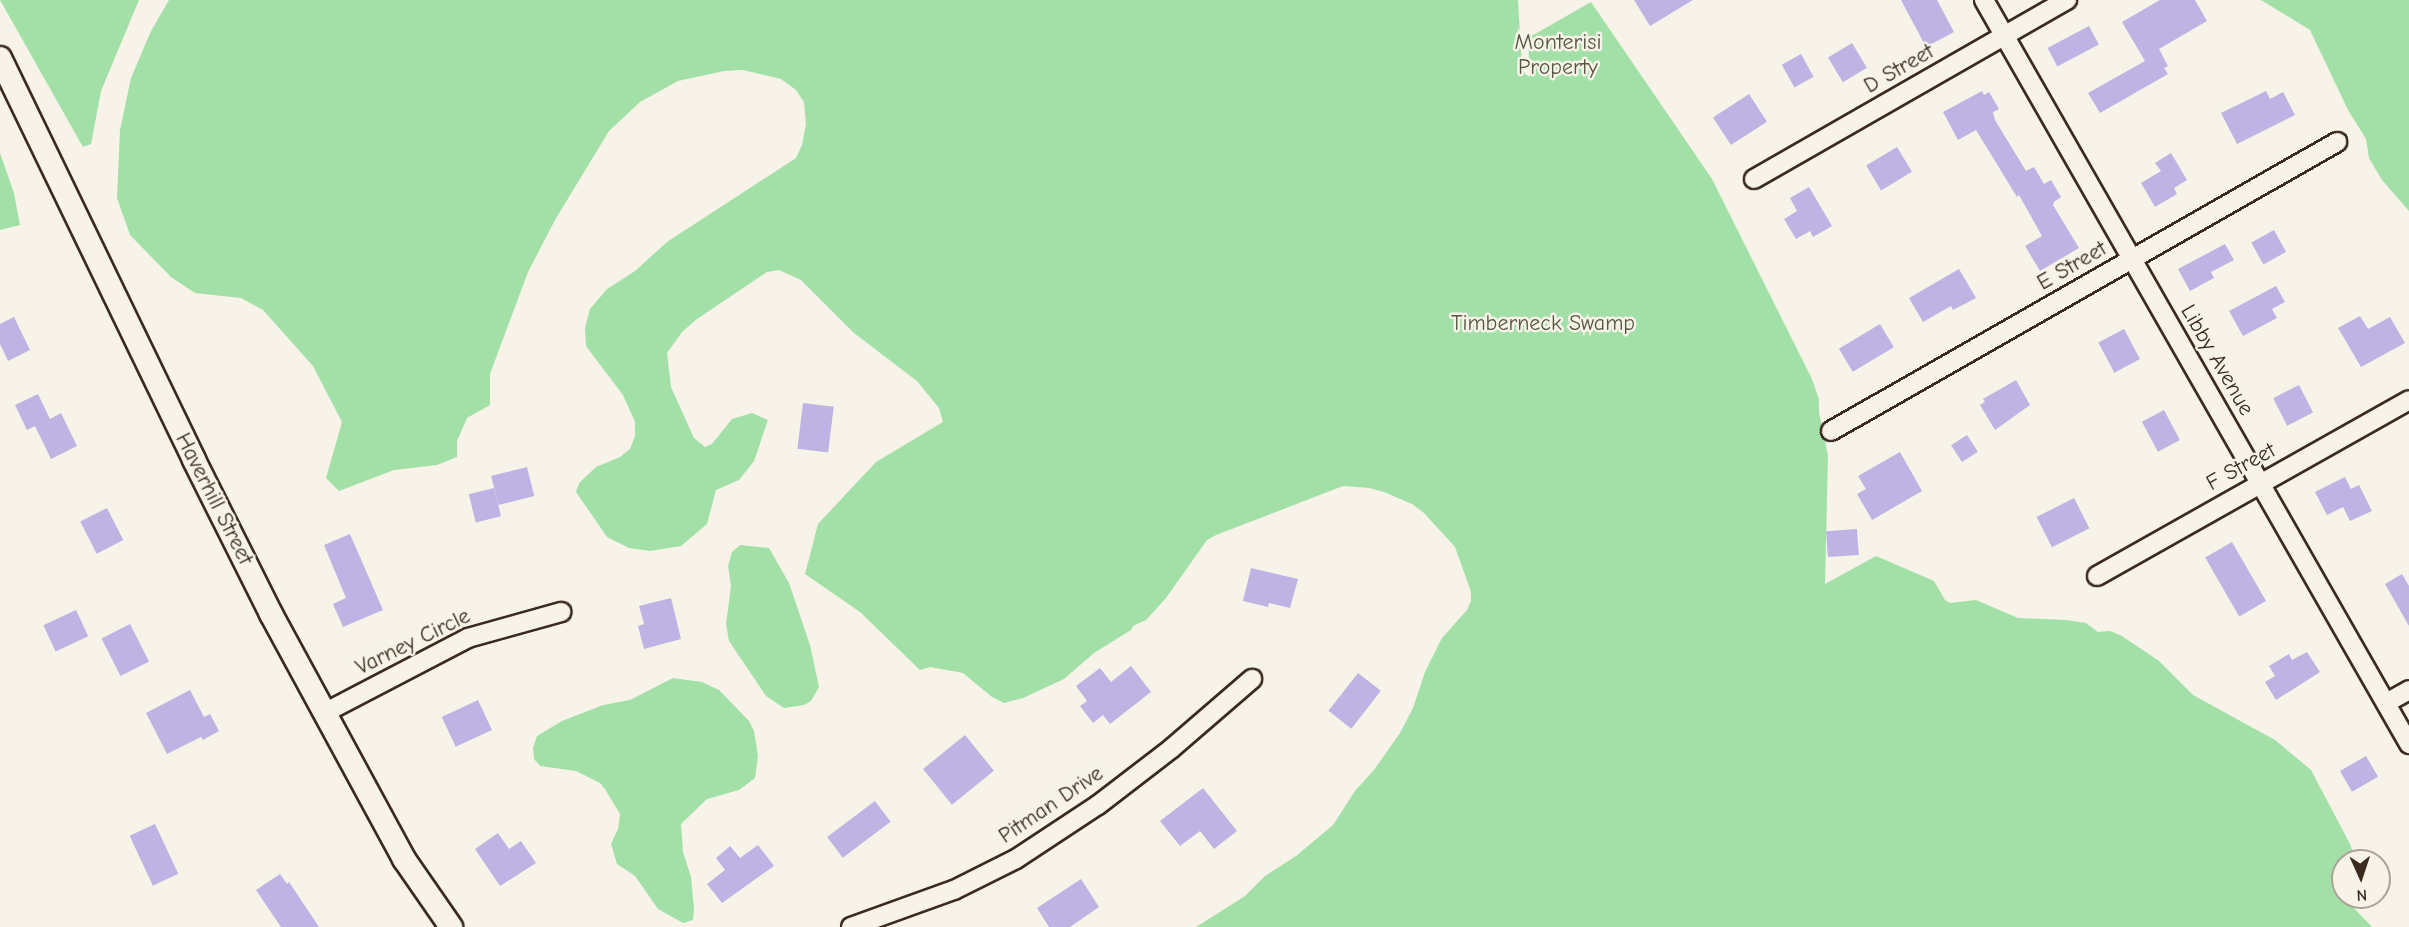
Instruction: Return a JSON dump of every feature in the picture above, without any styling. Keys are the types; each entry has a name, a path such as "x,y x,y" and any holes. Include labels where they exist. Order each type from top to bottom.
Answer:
{"street":[{"name":"Libby Avenue","path":"1984,0 2409,744"},
{"name":"D Street","path":"1754,180 2067,0"},
{"name":"Haverhill Street","path":"0,58 194,460 324,713 404,859 451,927"},
{"name":"E Street","path":"1831,431 2337,142"},
{"name":"F Street","path":"2097,576 2409,400"},
{"name":"Varney Circle","path":"324,713 468,638 561,612"},
{"name":"Pitman Drive","path":"851,927 954,890 1024,854 1098,805 1172,748 1252,679"},
{"path":"2386,704 2409,690"}],"green space":[{"path":"0,0 139,0 101,91 91,144 83,147"},
{"path":"169,0 1518,0 1522,66 1525,74 1530,77 1528,38 1591,2 1712,179 1812,379 1819,399 1819,412 1828,456 1825,584 1876,556 1934,581 1945,600 1950,603 1976,600 2018,618 2086,623 2098,632 2110,631 2122,636 2159,661 2193,695 2275,740 2311,770 2352,849 2331,849 2331,909 2355,909 2372,927 1196,927 1245,896 1265,876 1296,856 1333,825 1355,791 1374,770 1400,733 1413,708 1425,672 1442,638 1467,610 1471,601 1471,592 1455,547 1424,513 1412,504 1384,492 1343,486 1216,535 1207,540 1166,598 1146,620 1133,626 1131,630 1094,653 1064,679 1023,698 1004,703 992,697 963,673 930,667 920,670 860,612 805,574 818,524 876,462 943,422 939,408 917,381 854,333 801,280 779,270 767,272 697,319 682,332 667,353 671,387 694,438 705,447 712,444 732,419 752,413 768,420 754,461 739,480 716,490 707,524 681,546 650,551 629,548 607,537 576,492 579,483 596,467 620,457 630,449 635,436 635,422 623,395 586,346 585,328 590,309 607,289 635,271 667,242 796,158 802,145 806,124 804,102 796,90 781,79 743,70 724,71 678,81 640,102 609,131 555,220 528,272 490,374 490,405 467,418 457,441 457,457 437,465 394,470 339,491 326,478 342,422 313,366 263,310 241,298 195,293 171,277 130,235 117,198 120,130 131,78 151,31"},
{"path":"2261,0 2409,0 2409,211 2382,180 2369,158 2366,139 2348,110 2310,30"},
{"path":"0,153 14,193 20,225 0,230"},
{"path":"740,545 769,548 789,583 810,645 819,687 811,701 804,705 784,708 766,696 729,641 726,624 731,586 728,566 732,552"},
{"path":"673,678 702,682 719,690 749,721 754,731 758,756 755,778 739,790 707,799 681,824 683,852 691,877 694,909 693,920 683,923 658,909 635,876 617,864 611,844 618,829 620,814 600,783 576,771 540,766 534,759 533,748 537,736 562,721 603,705 630,700"}],"building":[{"path":"1634,0 1693,0 1650,26"},
{"path":"1901,0 1937,0 1954,32 1926,47"},
{"path":"2160,0 2195,0 2207,21 2159,49 2168,66 2164,68 2168,74 2100,113 2088,93 2145,61 2122,22"},
{"path":"2089,26 2099,45 2057,67 2048,48"},
{"path":"1852,43 1867,68 1843,82 1828,57"},
{"path":"1801,54 1814,77 1794,87 1782,65"},
{"path":"1982,91 1984,95 1989,92 1999,109 1993,112 1995,120 2026,171 2034,167 2044,184 2051,180 2061,197 2053,205 2079,248 2040,271 2025,246 2042,236 2019,195 2017,197 1976,130 1958,140 1943,112"},
{"path":"2266,91 2270,99 2283,92 2295,115 2237,144 2221,113"},
{"path":"1749,94 1767,122 1731,145 1713,117"},
{"path":"1897,147 1912,172 1881,190 1866,166"},
{"path":"2171,153 2187,180 2174,188 2177,194 2155,207 2141,183 2161,171 2155,163"},
{"path":"1809,187 1832,226 1813,237 1810,231 1796,239 1784,219 1797,211 1790,198"},
{"path":"2274,230 2286,252 2263,264 2251,243"},
{"path":"2225,244 2234,260 2211,272 2214,278 2190,291 2178,269"},
{"path":"1959,269 1976,298 1953,310 1951,306 1923,322 1909,298"},
{"path":"2276,286 2285,302 2272,309 2277,318 2243,336 2229,311"},
{"path":"2360,316 2368,329 2390,317 2405,343 2361,367 2338,328"},
{"path":"14,317 30,350 8,361 0,344 0,324"},
{"path":"1880,324 1894,347 1853,372 1839,349"},
{"path":"2124,329 2140,359 2114,373 2098,343"},
{"path":"2016,380 2030,405 1995,430 1980,405 1985,402 1983,399"},
{"path":"2299,385 2313,413 2287,426 2273,398"},
{"path":"38,394 50,419 61,413 77,446 51,459 35,426 27,430 15,405"},
{"path":"803,403 834,407 828,452 797,449"},
{"path":"2164,410 2180,440 2158,452 2142,422"},
{"path":"1967,435 1978,452 1962,462 1951,445"},
{"path":"1900,452 1922,491 1872,520 1857,494 1866,489 1858,476"},
{"path":"527,467 534,496 498,505 491,476"},
{"path":"2345,477 2351,489 2359,485 2372,511 2350,521 2343,507 2327,515 2315,492"},
{"path":"494,488 501,516 476,522 469,494"},
{"path":"2074,498 2089,528 2052,547 2037,517"},
{"path":"107,508 123,540 97,554 80,522"},
{"path":"1857,529 1859,555 1828,557 1826,531"},
{"path":"350,534 383,610 343,627 333,604 346,598 324,545"},
{"path":"2232,542 2266,601 2239,616 2205,558"},
{"path":"1251,568 1298,579 1290,608 1269,603 1268,607 1243,601"},
{"path":"2402,574 2409,586 2409,626 2385,584"},
{"path":"671,598 681,639 644,649 638,626 644,624 639,606"},
{"path":"76,610 88,636 56,651 43,625"},
{"path":"130,624 149,661 121,676 101,639"},
{"path":"2307,652 2320,672 2276,700 2265,682 2275,676 2269,666 2289,654 2292,660"},
{"path":"1131,666 1151,692 1110,724 1103,715 1093,723 1080,706 1087,701 1076,686 1100,668 1111,682"},
{"path":"1358,673 1381,691 1351,729 1328,711"},
{"path":"190,690 204,717 210,714 219,731 167,754 146,713"},
{"path":"478,700 492,730 456,747 442,717"},
{"path":"965,735 994,771 952,805 923,769"},
{"path":"2366,756 2378,777 2352,792 2340,771"},
{"path":"1203,788 1237,831 1214,849 1200,831 1180,846 1160,821"},
{"path":"875,801 891,822 843,858 827,837"},
{"path":"155,824 178,874 153,886 130,836"},
{"path":"498,833 509,849 521,841 536,863 500,886 475,849"},
{"path":"758,845 774,866 722,903 707,884 725,870 716,858 730,846 740,858"},
{"path":"280,874 287,884 289,882 319,927 281,927 256,890"},
{"path":"1081,879 1099,907 1070,927 1049,927 1037,908"}],"park label":[{"name":"Monterisi Property","path":"1558,54"},
{"name":"Timberneck Swamp","path":"1543,324"}]}
